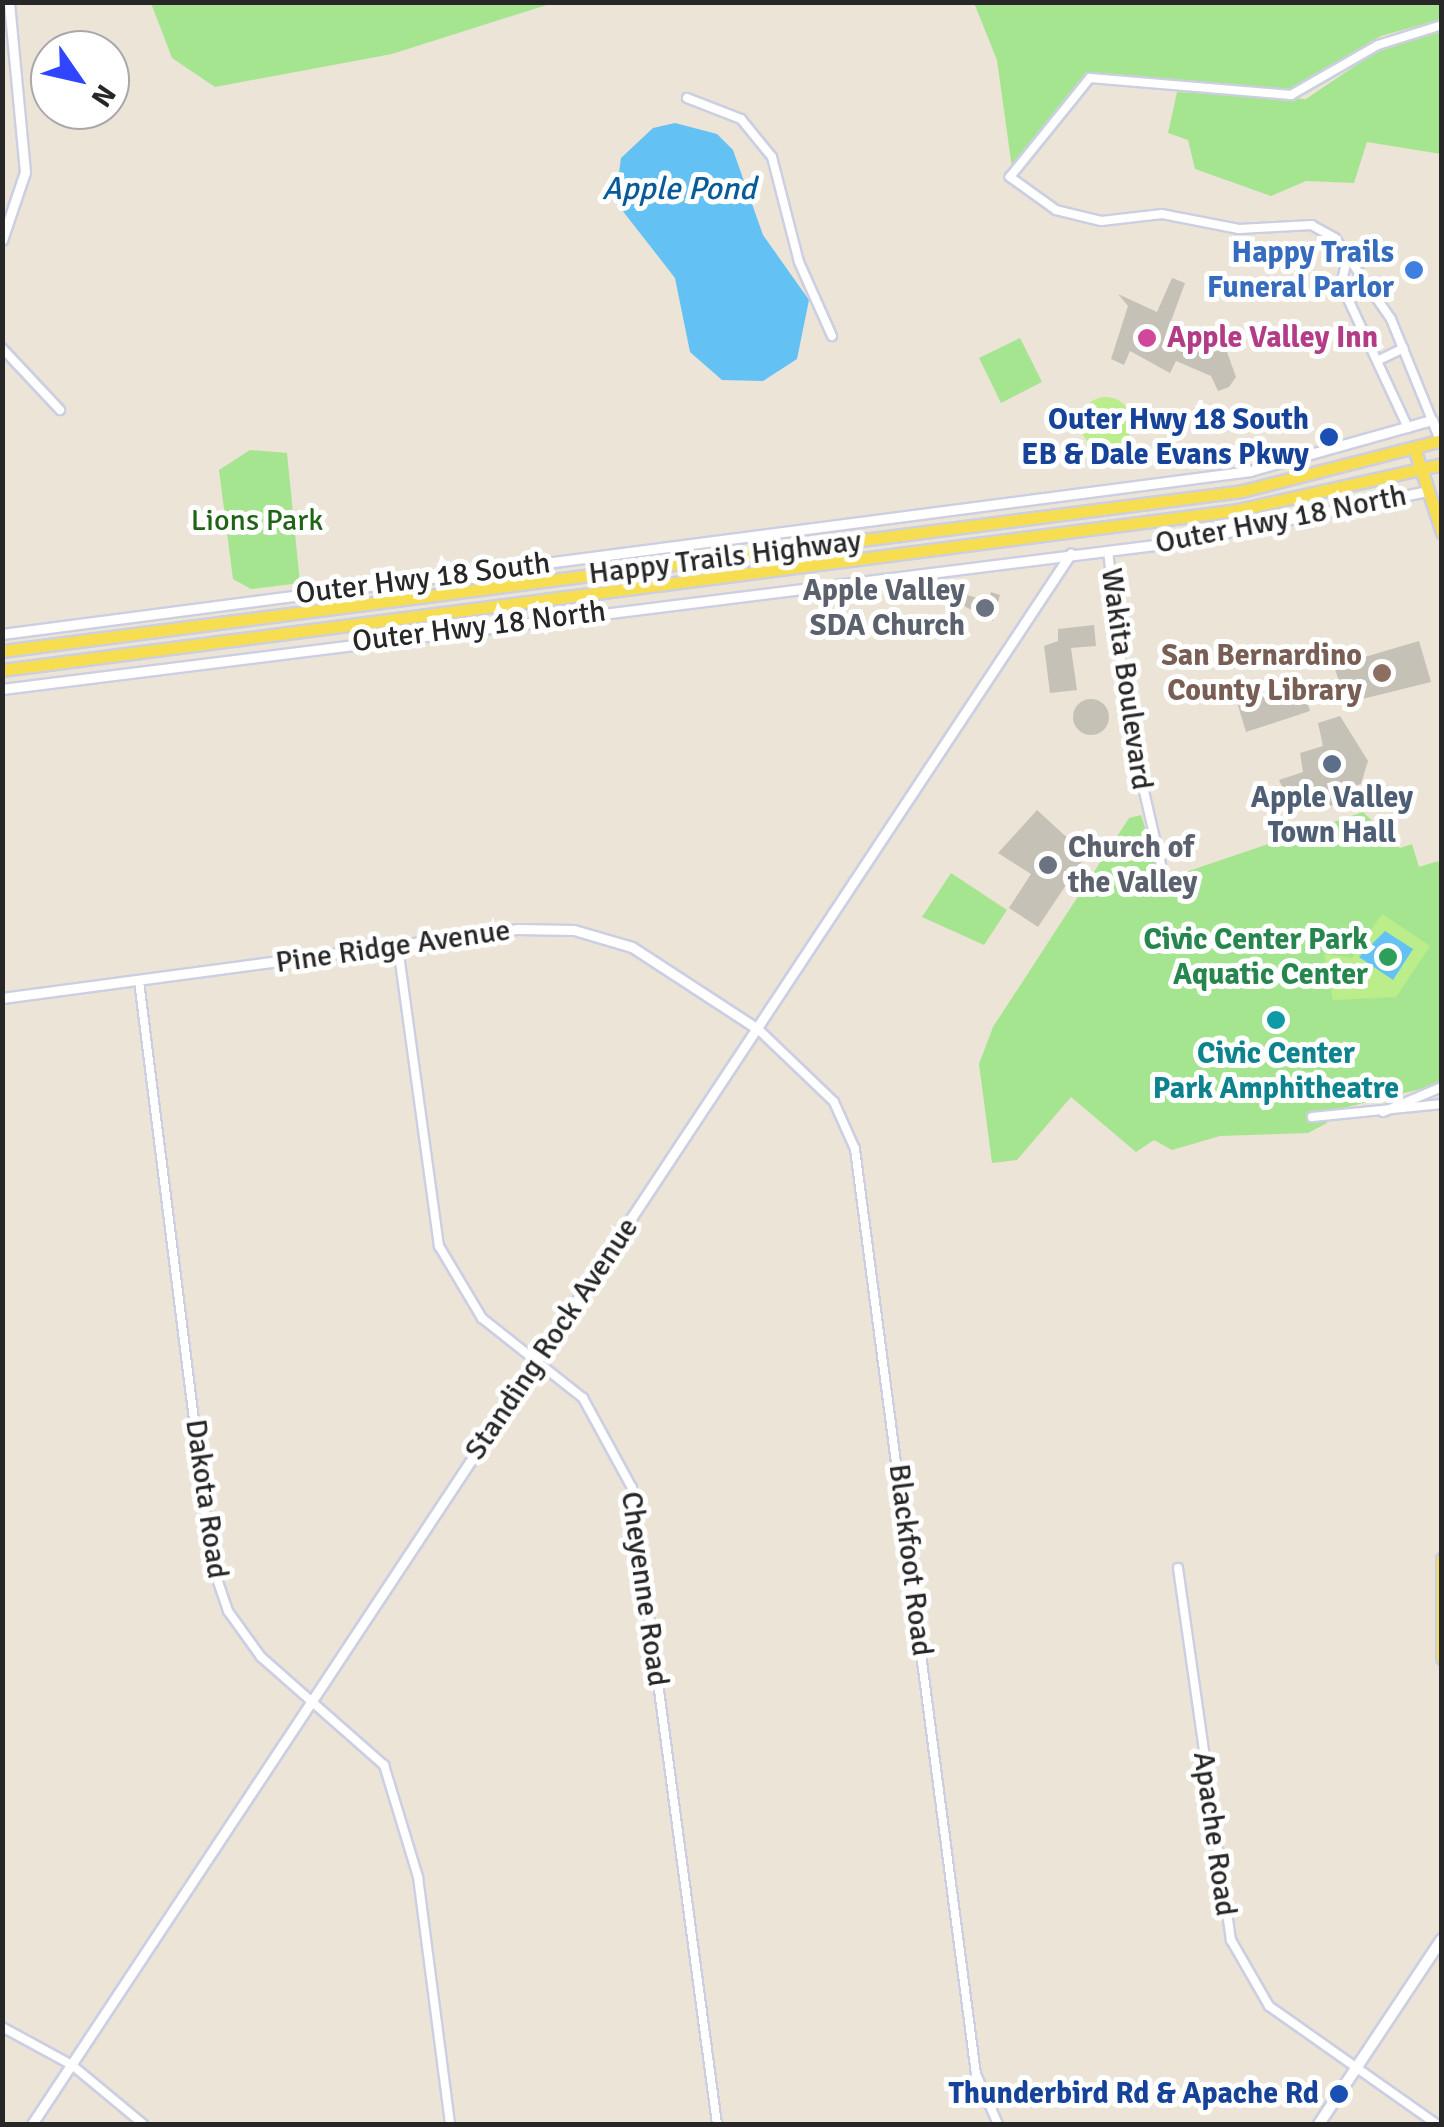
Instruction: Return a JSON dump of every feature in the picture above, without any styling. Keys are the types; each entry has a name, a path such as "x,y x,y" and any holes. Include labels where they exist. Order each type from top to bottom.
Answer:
{"main road":[{"name":"Happy Trails Highway","path":"2,651 1242,490 1441,442"},
{"path":"1414,448 1442,532"},
{"name":"Happy Trails Highway","path":"2,670 1238,510 1442,464"},
{"path":"1442,1559 1442,1658"},
{"path":"1318,2124 1442,1940"}],"street":[{"path":"2,240 25,172 9,2"},
{"path":"1441,442 1404,348 1349,252 1312,225 1288,227 1162,214 1101,221 1056,210 1010,177 1090,78 1290,96 1378,44 1442,25"},
{"path":"687,98 741,119 772,156 790,236 832,336"},
{"path":"1349,252 1341,284 1381,359 1414,448"},
{"path":"2,348 60,410"},
{"path":"1381,359 1404,348"},
{"name":"Outer Hwy 18 South","path":"2,634 1250,471 1432,420"},
{"name":"Outer Hwy 18 North","path":"2,689 1254,531 1428,491"},
{"name":"Wakita Boulevard","path":"1108,551 1129,726 1161,865"},
{"name":"Standing Rock Avenue","path":"32,2124 1072,553"},
{"name":"Pine Ridge Avenue","path":"2,998 398,947 574,930 632,947 758,1028"},
{"name":"Cheyenne Road","path":"398,947 439,1246 482,1318 583,1398 632,1488 717,2124"},
{"name":"Dakota Road","path":"138,981 212,1564 244,1637 384,1764 406,1817 450,2124"},
{"name":"Blackfoot Road","path":"758,1028 834,1102 854,1149 976,2074 998,2124"},
{"path":"1383,1112 1442,1086"},
{"path":"1312,1117 1442,1104"},
{"name":"Apache Road","path":"1178,1568 1231,1940 1269,2006 1354,2070 1436,2124"},
{"path":"2,2027 72,2064 143,2124"}],"green space":[{"path":"151,2 553,3 392,54 215,87 172,58"},
{"path":"1441,2 1442,19 1381,36 1292,90 1086,74 1012,168 997,60 974,3"},
{"path":"1441,30 1441,154 1367,142 1354,183 1306,181 1271,196 1195,169 1188,140 1168,133 1177,92 1306,99 1380,49"},
{"path":"1020,338 1042,382 1001,403 979,358"},
{"path":"1106,397 1125,404 1132,423 1125,442 1106,449 1087,442 1080,423 1087,404"},
{"name":"Lions Park","path":"250,450 287,453 300,583 251,589 233,579 219,470"},
{"path":"1363,812 1400,848 1412,844 1419,867 1438,861 1442,872 1441,1084 1327,1112 1327,1123 1308,1133 1220,1136 1172,1150 1154,1140 1136,1152 1071,1097 1017,1160 992,1163 979,1064 993,1027 1129,818 1141,815 1162,880"},
{"path":"951,873 1007,910 984,945 922,917"},
{"name":"Civic Center Park Aquatic Center","path":"1382,914 1430,946 1396,997 1333,1000 1324,954 1352,958"}],"water":[{"name":"Apple Pond","path":"675,123 717,134 733,150 763,235 809,300 797,359 763,381 722,380 690,352 675,278 615,201 621,158 653,128"},
{"path":"1385,931 1413,949 1393,980 1359,957"}],"building":[{"name":"Apple Valley Inn","path":"1172,278 1185,283 1167,332 1194,344 1201,328 1209,331 1202,347 1227,352 1236,377 1229,387 1218,391 1211,376 1176,361 1170,373 1130,351 1124,365 1111,359 1128,306 1118,294 1157,312"},
{"name":"Apple Valley SDA Church","path":"991,592 1000,595 993,621 964,606 967,595 988,601"},
{"path":"1094,625 1096,646 1071,648 1077,690 1050,693 1044,646 1058,641 1058,629"},
{"name":"San Bernardino County Library","path":"1419,641 1431,682 1346,703 1334,666"},
{"path":"1300,679 1310,711 1246,732 1236,699"},
{"path":"1091,699 1103,705 1109,717 1103,729 1091,735 1079,729 1073,717 1079,705"},
{"name":"Apple Valley Town Hall","path":"1340,716 1368,761 1361,784 1340,790 1335,805 1294,812 1279,780 1303,772 1300,753 1323,746 1318,723"},
{"name":"Church of the Valley","path":"1037,810 1086,855 1038,927 1009,908 1031,874 998,853"}],"place":[{"name":"Happy Trails Funeral Parlor","path":"1414,270"},
{"name":"Apple Valley Inn","path":"1147,338"},
{"name":"Outer Hwy 18 South EB & Dale Evans Pkwy","path":"1329,437"},
{"name":"Apple Valley SDA Church","path":"985,608"},
{"name":"San Bernardino County Library","path":"1382,673"},
{"name":"Apple Valley Town Hall","path":"1332,764"},
{"name":"Church of the Valley","path":"1048,865"},
{"name":"Civic Center Park Aquatic Center","path":"1388,957"},
{"name":"Civic Center Park Amphitheatre","path":"1276,1020"},
{"name":"Thunderbird Rd & Apache Rd","path":"1339,2094"}]}
